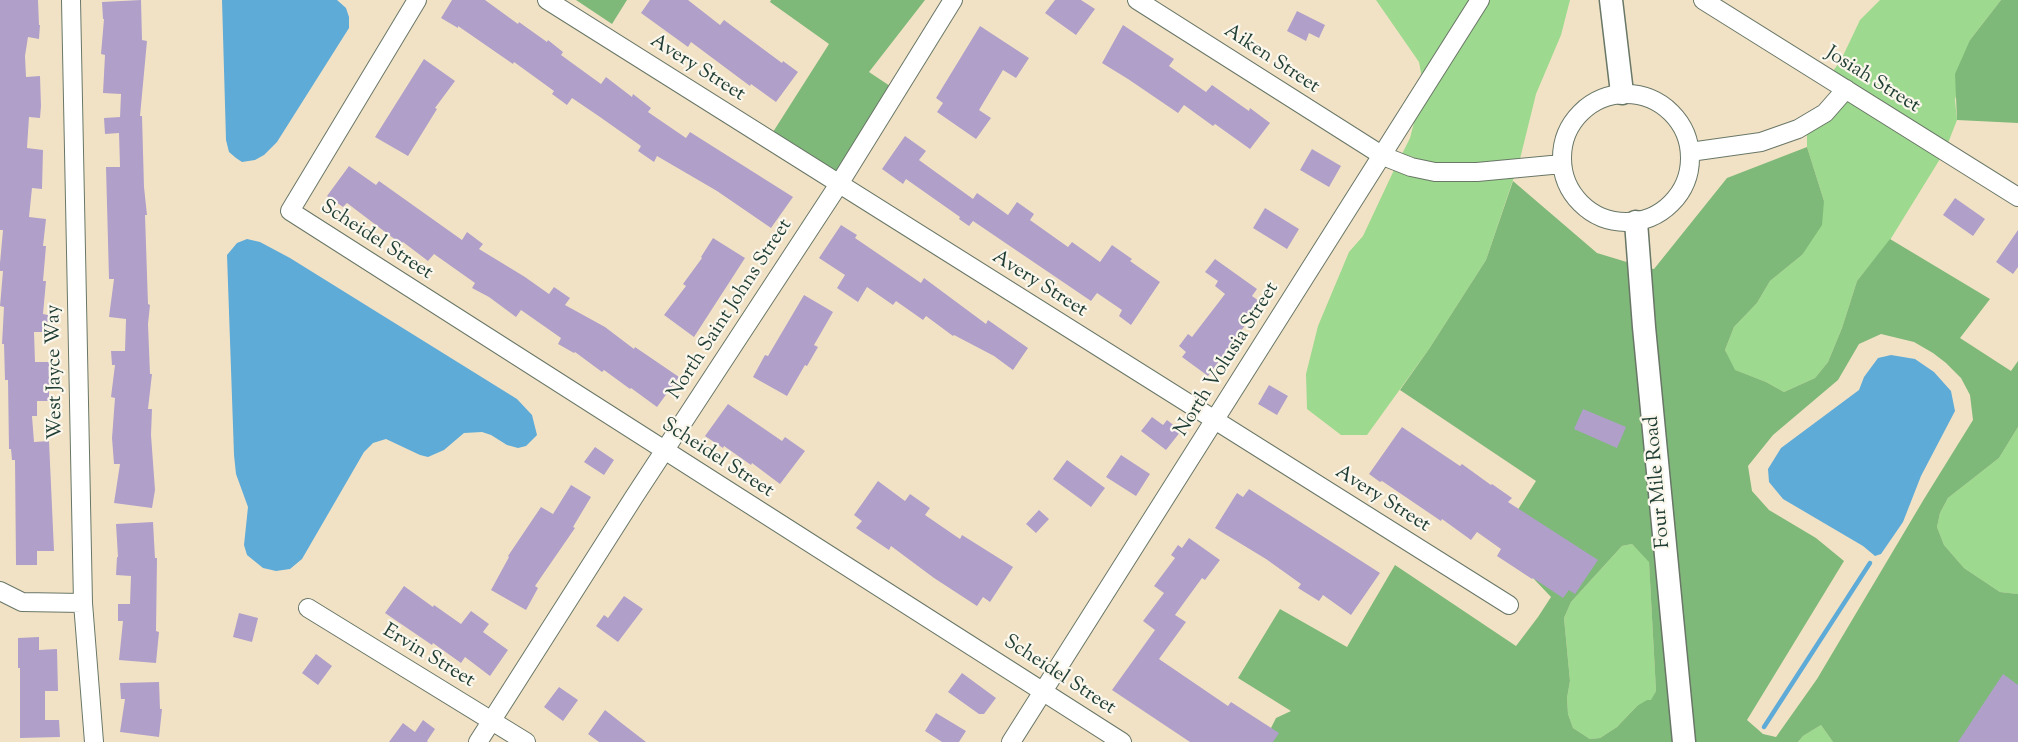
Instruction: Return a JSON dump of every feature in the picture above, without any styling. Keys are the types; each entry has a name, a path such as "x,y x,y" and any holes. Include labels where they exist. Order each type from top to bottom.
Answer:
{"main road":[{"path":"1611,0 1622,93"},
{"name":"Four Mile Road","path":"1636,222 1645,337 1684,742"}],"street":[{"name":"West Jayce Way","path":"71,0 83,603 94,742"},
{"name":"Scheidel Street","path":"417,0 290,211 1122,742"},
{"name":"Avery Street","path":"547,0 1509,605"},
{"name":"North Saint Johns Street","path":"478,742 664,450 839,184 953,0"},
{"name":"Aiken Street","path":"1137,0 1383,156 1435,172 1477,172 1562,164"},
{"name":"North Volusia Street","path":"1011,742 1480,0"},
{"name":"Josiah Street","path":"1703,0 2018,197"},
{"path":"1690,152 1762,142 1798,129 1825,113 1846,90"},
{"path":"1622,93 1648,96 1665,107 1682,127 1690,152 1690,166 1686,181 1676,198 1663,210 1650,218 1636,222 1609,220 1592,212 1578,199 1566,180 1562,164 1562,148 1577,117 1598,100 1622,93"},
{"path":"0,591 22,602 83,603"},
{"name":"Ervin Street","path":"308,608 526,742"}],"green space":[{"path":"576,0 627,0 612,24"},
{"path":"771,0 925,0 869,72 890,86 837,172 773,132 829,44 770,2"},
{"path":"1376,0 1471,0 1422,78 1419,62"},
{"path":"1490,0 1570,0 1561,35 1536,94 1520,159 1437,164 1402,154 1410,138 1415,119"},
{"path":"1880,0 2001,0 1970,40 1955,100 1957,120 1948,143 1833,71 1841,60 1860,20"},
{"path":"2001,0 2018,0 2018,123 1957,120 1955,74 1970,40"},
{"path":"1847,100 1940,159 1890,240 1857,281 1842,328 1828,362 1815,378 1784,392 1766,382 1734,370 1725,350 1734,327 1757,303 1770,281 1802,255 1824,201 1807,147 1807,133"},
{"path":"1807,147 1824,201 1822,225 1802,255 1770,281 1757,303 1734,327 1725,350 1735,370 1766,382 1784,392 1815,378 1828,362 1842,328 1857,281 1890,239 1990,299 1960,338 2011,371 2018,361 2018,427 1999,458 1948,498 1940,513 1937,527 1944,545 1964,568 2000,592 2018,594 2018,742 1833,742 1821,725 1803,736 1798,742 1692,742 1648,268 1654,269 1727,178","holes":["1881,334 1914,342 1933,353 1961,378 1970,395 1973,420 1817,679 1776,737 1763,734 1747,720 1844,561 1816,538 1769,510 1752,491 1748,466 1773,435 1838,380 1859,344"]},
{"path":"1394,170 1434,181 1476,181 1514,177 1486,260 1429,349 1367,435 1341,435 1307,409 1306,374 1318,326 1349,252 1363,236"},
{"path":"1513,181 1597,253 1630,263 1675,742 1264,742 1276,718 1291,711 1238,678 1280,609 1347,647 1395,565 1516,646 1551,597 1498,541 1536,481 1400,390 1429,349 1486,260","holes":["1632,544 1649,562 1656,691 1651,700 1647,700 1637,706 1617,727 1600,738 1590,739 1573,728 1568,714 1567,698 1570,681 1564,618 1571,602 1622,546"]},
{"path":"2018,427 2018,594 2000,592 1964,568 1944,545 1937,527 1940,513 1948,498 1999,458"},
{"path":"1632,544 1649,561 1656,691 1651,701 1637,706 1617,727 1600,738 1590,739 1573,728 1568,714 1567,698 1570,681 1564,618 1571,602 1622,546"},
{"path":"1821,725 1833,742 1798,742 1803,736"}],"water":[{"path":"222,0 337,0 346,8 349,17 349,28 277,142 264,155 255,160 242,162 236,158 229,152 226,140"},
{"path":"247,239 260,242 290,258 517,399 532,415 537,435 526,446 518,448 507,445 482,432 464,433 444,450 428,457 386,439 373,443 364,452 302,559 290,569 276,571 263,568 247,555 244,545 248,507 236,474 234,455 227,255 237,243"},
{"path":"1891,355 1915,359 1934,372 1951,391 1955,411 1921,476 1903,522 1881,554 1875,556 1863,546 1783,499 1769,482 1768,469 1781,448 1859,390 1864,377 1878,358"}],"building":[{"path":"0,0 38,0 40,25 39,39 28,37 25,56 26,77 40,76 41,106 40,118 29,117 27,148 43,150 42,189 32,188 29,217 46,219 43,246 46,246 43,281 46,281 43,314 48,315 47,332 34,332 35,362 49,362 49,401 37,401 37,416 32,416 34,442 49,441 54,551 37,551 37,565 16,565 15,460 12,460 11,449 9,449 8,380 5,380 4,344 2,344 4,307 0,306 3,271 0,271 0,263 3,230 0,230"},
{"path":"141,0 142,40 147,41 140,116 142,116 144,187 147,215 145,215 148,304 150,305 148,324 150,374 152,374 148,409 152,409 151,435 155,490 152,508 114,503 120,464 114,464 112,438 115,398 111,397 115,365 112,365 111,351 125,351 126,319 109,317 114,279 109,279 106,167 120,167 119,133 105,134 104,118 120,117 121,94 103,93 105,55 101,54 104,19 102,2"},
{"path":"452,0 485,0 518,24 519,22 547,42 548,40 563,52 561,55 601,84 606,77 632,97 633,94 651,108 648,112 686,138 690,132 793,197 771,228 717,191 657,156 654,162 638,151 641,146 572,98 567,105 552,94 554,91 514,62 513,64 458,26 458,28 441,18"},
{"path":"650,0 688,0 720,25 724,20 782,63 783,61 798,72 776,102 751,84 750,86 691,42 688,47 641,13"},
{"path":"1055,0 1081,0 1095,9 1076,35 1045,13"},
{"path":"1297,11 1325,25 1319,38 1309,33 1306,41 1287,31"},
{"path":"1123,25 1174,59 1169,66 1206,92 1212,85 1249,111 1250,108 1270,123 1250,149 1184,105 1178,113 1102,63"},
{"path":"980,26 1029,58 1016,78 1003,70 979,110 991,118 976,139 937,112 943,103 936,98"},
{"path":"424,59 455,81 435,108 437,109 408,156 375,137"},
{"path":"905,136 926,151 919,160 973,199 977,193 1008,215 1017,202 1034,214 1030,220 1068,247 1072,242 1100,262 1112,245 1132,259 1130,261 1160,282 1131,325 1119,316 1122,310 1097,293 1091,301 973,221 969,226 959,219 960,217 906,179 903,184 882,169"},
{"path":"1312,149 1341,166 1329,187 1300,170"},
{"path":"349,166 376,185 379,181 462,240 467,232 483,244 479,249 549,294 554,287 570,298 565,305 605,327 634,349 635,347 679,377 657,407 604,370 602,372 575,352 558,344 561,338 521,310 516,317 489,297 472,288 475,283 434,254 428,261 403,242 401,244 347,203 343,207 327,196"},
{"path":"1955,198 1985,219 1973,236 1943,215"},
{"path":"1265,208 1299,229 1287,249 1253,228"},
{"path":"841,225 857,235 855,238 921,283 924,278 986,324 988,320 1028,348 1013,370 994,356 953,336 926,316 923,320 896,301 893,305 867,287 858,302 837,288 845,275 819,258"},
{"path":"2018,230 2018,267 2013,274 1996,262"},
{"path":"713,238 745,258 694,337 664,315 686,286 683,284 702,258"},
{"path":"1215,259 1257,289 1252,296 1259,301 1243,322 1246,324 1208,376 1182,357 1186,352 1179,346 1188,334 1192,337 1225,294 1215,286 1218,281 1205,272"},
{"path":"804,295 833,312 814,345 818,347 787,396 753,377 765,355 768,356"},
{"path":"1269,385 1288,396 1277,415 1258,404"},
{"path":"728,404 782,441 785,437 805,451 780,484 752,463 751,465 724,446 723,448 705,436"},
{"path":"1583,409 1626,427 1617,448 1574,429"},
{"path":"1152,417 1163,425 1167,420 1181,431 1166,450 1141,431"},
{"path":"1402,427 1460,466 1462,464 1492,484 1512,498 1508,502 1598,560 1575,594 1569,590 1563,598 1497,556 1501,549 1477,532 1471,540 1442,519 1441,521 1369,474"},
{"path":"595,447 614,460 604,475 584,462"},
{"path":"1121,455 1150,474 1136,496 1106,477"},
{"path":"1067,460 1105,488 1091,507 1053,479"},
{"path":"878,481 905,501 910,494 930,508 925,515 960,539 962,535 1013,567 990,602 983,597 977,606 934,578 891,546 889,550 856,528 862,521 854,515"},
{"path":"571,485 591,497 573,527 575,528 535,586 538,588 526,610 491,590 508,556 541,507 553,514"},
{"path":"1249,489 1380,573 1351,615 1323,595 1319,601 1298,588 1301,584 1266,559 1215,528 1237,493 1243,497"},
{"path":"1039,510 1049,519 1036,533 1026,524"},
{"path":"153,522 155,558 157,558 156,631 159,632 156,663 119,660 123,621 118,621 118,604 130,604 131,576 116,575 118,557 116,524"},
{"path":"1189,538 1220,560 1205,580 1202,578 1175,615 1186,622 1159,659 1228,706 1231,702 1279,733 1273,742 1190,742 1112,690 1155,630 1143,621 1164,593 1154,586 1175,558 1171,555 1178,545 1182,548"},
{"path":"404,586 461,624 471,611 489,624 483,632 508,650 490,676 465,657 461,663 385,613"},
{"path":"624,596 643,609 618,642 596,626 604,615 608,618"},
{"path":"239,613 258,618 252,642 233,637"},
{"path":"39,637 39,650 57,649 58,691 45,691 45,720 59,720 60,737 20,738 18,638"},
{"path":"316,654 332,666 318,685 302,673"},
{"path":"962,673 996,698 984,714 979,714 948,692"},
{"path":"2003,674 2018,685 2018,742 1958,742"},
{"path":"159,682 160,709 162,709 159,737 120,732 125,699 121,699 120,683"},
{"path":"559,687 578,700 563,721 544,707"},
{"path":"605,710 646,742 599,742 588,734"},
{"path":"936,713 966,731 959,742 942,742 925,731"},
{"path":"423,720 435,729 428,742 389,742 403,723 415,732"}],"waterway":[{"path":"1764,727 1870,563"}]}
